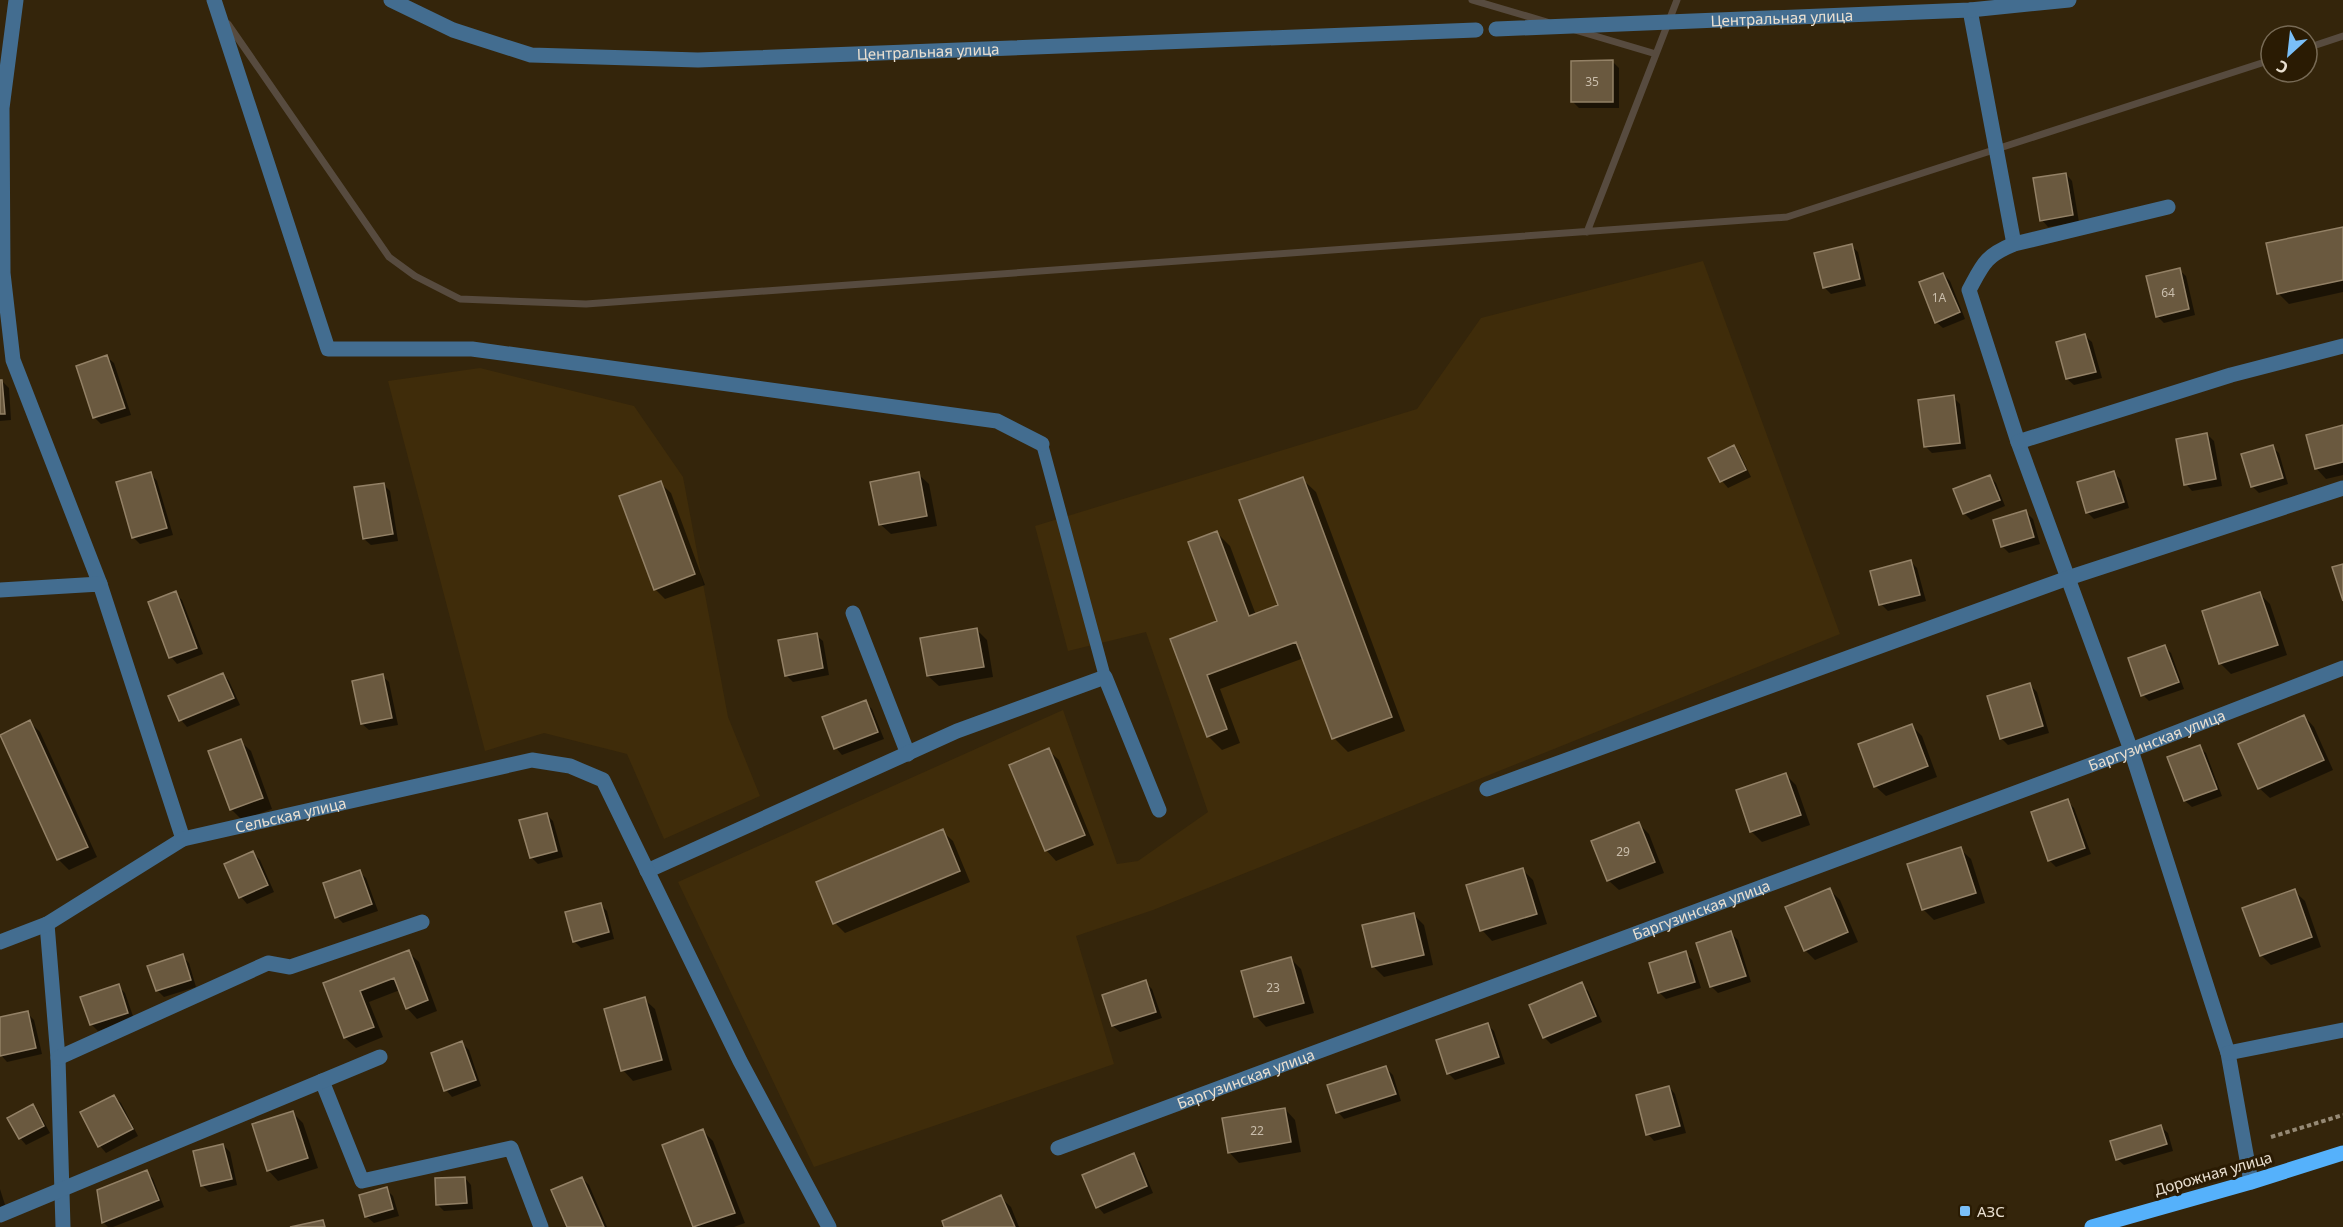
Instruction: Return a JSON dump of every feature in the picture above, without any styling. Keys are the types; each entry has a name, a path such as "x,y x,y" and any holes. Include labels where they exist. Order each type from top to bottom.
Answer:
{"main road":[{"name":"Дорожная улица","path":"2092,1227 2343,1153"}],"street":[{"path":"16,0 2,108 6,359 99,584 183,839"},
{"path":"214,0 328,350 483,351 998,421 1042,444"},
{"name":"Центральная улица","path":"391,0 453,30 531,55 594,58 699,60 1476,30"},
{"name":"Центральная улица","path":"1496,29 1970,10 2069,0"},
{"path":"1970,10 2014,244"},
{"path":"2168,207 2014,244 1995,252 1983,263 1969,290 2018,442 2131,750 2228,1053 2251,1182"},
{"path":"2018,442 2231,375 2343,346"},
{"path":"1486,789 2068,578 2343,488"},
{"path":"0,590 99,584"},
{"path":"853,613 908,754"},
{"name":"Баргузинская улица","path":"1058,1148 2131,750 2343,668"},
{"path":"829,1227 740,1061 647,871 957,731 1105,677 1158,810"},
{"name":"Сельская улица","path":"0,942 47,924 183,839 532,760 570,766 603,780 647,871"},
{"path":"58,1058 268,963 290,967 422,922"},
{"path":"47,924 58,1058 63,1227"},
{"path":"2228,1053 2343,1030"},
{"path":"0,1215 380,1056"},
{"path":"322,1081 362,1181 511,1148 541,1227"}],"lane":[{"path":"1042,444 1105,677"}],"path":[{"path":"2271,1137 2343,1115"}],"shaded area":[{"path":"1703,261 1840,634 1153,910 1076,936 1114,1064 814,1167 678,882 1063,710 1117,864 1138,861 1208,812 1146,632 1068,651 1035,526 1417,409 1481,318"},
{"path":"480,368 634,406 683,477 728,717 760,796 664,839 627,754 544,733 485,751 388,381"}],"building":[{"path":"1613,60 1613,102 1571,102 1571,61"},
{"path":"2066,173 2073,215 2040,221 2033,178"},
{"path":"2343,227 2343,280 2277,294 2266,243"},
{"path":"1852,244 1860,279 1823,288 1814,253"},
{"path":"2180,268 2189,309 2156,317 2146,276"},
{"path":"1943,273 1960,312 1935,323 1919,282"},
{"path":"2085,334 2096,372 2066,379 2056,342"},
{"path":"107,355 125,408 93,418 76,366"},
{"path":"0,380 2,380 5,414 0,414"},
{"path":"1954,395 1960,443 1924,447 1918,400"},
{"path":"2343,425 2343,462 2315,469 2306,435"},
{"path":"2207,433 2216,479 2184,485 2176,439"},
{"path":"1734,445 1746,470 1720,482 1708,458"},
{"path":"2273,445 2283,478 2251,487 2241,454"},
{"path":"2114,471 2124,502 2086,513 2077,482"},
{"path":"151,472 167,528 132,538 116,482"},
{"path":"919,472 927,516 879,525 870,482"},
{"path":"1990,475 2000,500 1963,514 1953,489"},
{"path":"1303,477 1392,717 1332,739 1296,642 1207,675 1227,729 1207,737 1170,639 1217,621 1188,542 1217,531 1249,616 1278,605 1239,500"},
{"path":"661,481 695,574 654,590 619,496"},
{"path":"384,483 393,534 363,539 354,487"},
{"path":"2026,510 2034,537 2001,547 1993,520"},
{"path":"1911,560 1920,595 1879,605 1870,571"},
{"path":"2343,564 2343,601 2332,567"},
{"path":"176,591 197,648 169,658 148,602"},
{"path":"2260,592 2278,645 2219,664 2202,611"},
{"path":"977,628 984,667 927,676 920,638"},
{"path":"817,633 823,668 785,676 778,640"},
{"path":"2165,645 2179,682 2141,696 2128,658"},
{"path":"223,673 234,698 179,721 168,696"},
{"path":"383,674 392,718 361,724 352,681"},
{"path":"2030,683 2043,726 2000,739 1987,696"},
{"path":"866,700 878,732 834,749 822,717"},
{"path":"2304,715 2324,760 2258,789 2238,744"},
{"path":"30,720 88,847 57,860 0,735"},
{"path":"1912,724 1928,766 1874,787 1858,744"},
{"path":"241,739 263,798 230,810 208,751"},
{"path":"2200,745 2217,789 2184,801 2167,757"},
{"path":"1049,748 1085,835 1045,851 1009,765"},
{"path":"1786,773 1801,815 1750,832 1736,790"},
{"path":"2068,799 2085,848 2048,861 2031,812"},
{"path":"547,813 557,851 530,858 519,820"},
{"path":"1639,822 1655,862 1607,881 1591,841"},
{"path":"943,829 960,871 833,924 816,882"},
{"path":"1961,847 1976,893 1922,910 1907,864"},
{"path":"253,851 268,885 239,898 224,864"},
{"path":"1523,868 1537,914 1480,931 1466,885"},
{"path":"360,870 372,904 335,918 323,883"},
{"path":"1830,888 1848,932 1804,951 1785,907"},
{"path":"2295,889 2312,937 2260,956 2242,908"},
{"path":"601,903 609,932 573,942 565,912"},
{"path":"1414,913 1424,955 1372,967 1362,925"},
{"path":"1731,931 1746,976 1710,987 1696,943"},
{"path":"409,950 428,1000 406,1009 394,978 360,991 374,1027 344,1038 323,983"},
{"path":"1686,951 1695,982 1658,993 1649,963"},
{"path":"183,954 191,980 156,991 147,966"},
{"path":"1291,957 1304,1003 1254,1017 1241,971"},
{"path":"1146,980 1156,1012 1112,1026 1102,995"},
{"path":"1582,982 1596,1016 1543,1038 1529,1005"},
{"path":"119,984 128,1013 90,1025 80,997"},
{"path":"645,997 662,1060 621,1071 604,1009"},
{"path":"28,1011 36,1048 0,1056 0,1017"},
{"path":"1488,1023 1499,1057 1447,1074 1436,1040"},
{"path":"462,1041 476,1080 444,1091 431,1053"},
{"path":"1386,1066 1396,1094 1336,1113 1327,1085"},
{"path":"1669,1086 1680,1126 1646,1135 1636,1095"},
{"path":"114,1095 133,1129 98,1147 80,1112"},
{"path":"33,1104 44,1126 19,1139 7,1118"},
{"path":"1285,1108 1291,1142 1228,1153 1222,1118"},
{"path":"293,1111 308,1158 267,1171 252,1124"},
{"path":"2161,1125 2167,1144 2116,1160 2110,1141"},
{"path":"703,1129 735,1213 693,1227 662,1145"},
{"path":"223,1144 232,1179 201,1186 193,1151"},
{"path":"1134,1153 1147,1186 1096,1208 1082,1175"},
{"path":"147,1170 159,1200 102,1223 97,1190"},
{"path":"465,1177 467,1203 436,1205 435,1178"},
{"path":"582,1177 604,1227 567,1227 551,1190"},
{"path":"387,1187 393,1209 365,1217 359,1195"},
{"path":"1001,1195 1015,1227 944,1227 942,1221"},
{"path":"323,1220 325,1227 290,1227"}],"waterway":[{"path":"1472,0 1547,22"},
{"path":"1587,232 1677,0"},
{"path":"228,24 389,257 415,276 460,299 586,304 1787,217 2259,64"},
{"path":"1575,30 1656,54"},
{"path":"2319,44 2343,36"}],"place":[{"name":"АЗС","path":"1965,1211"}]}
